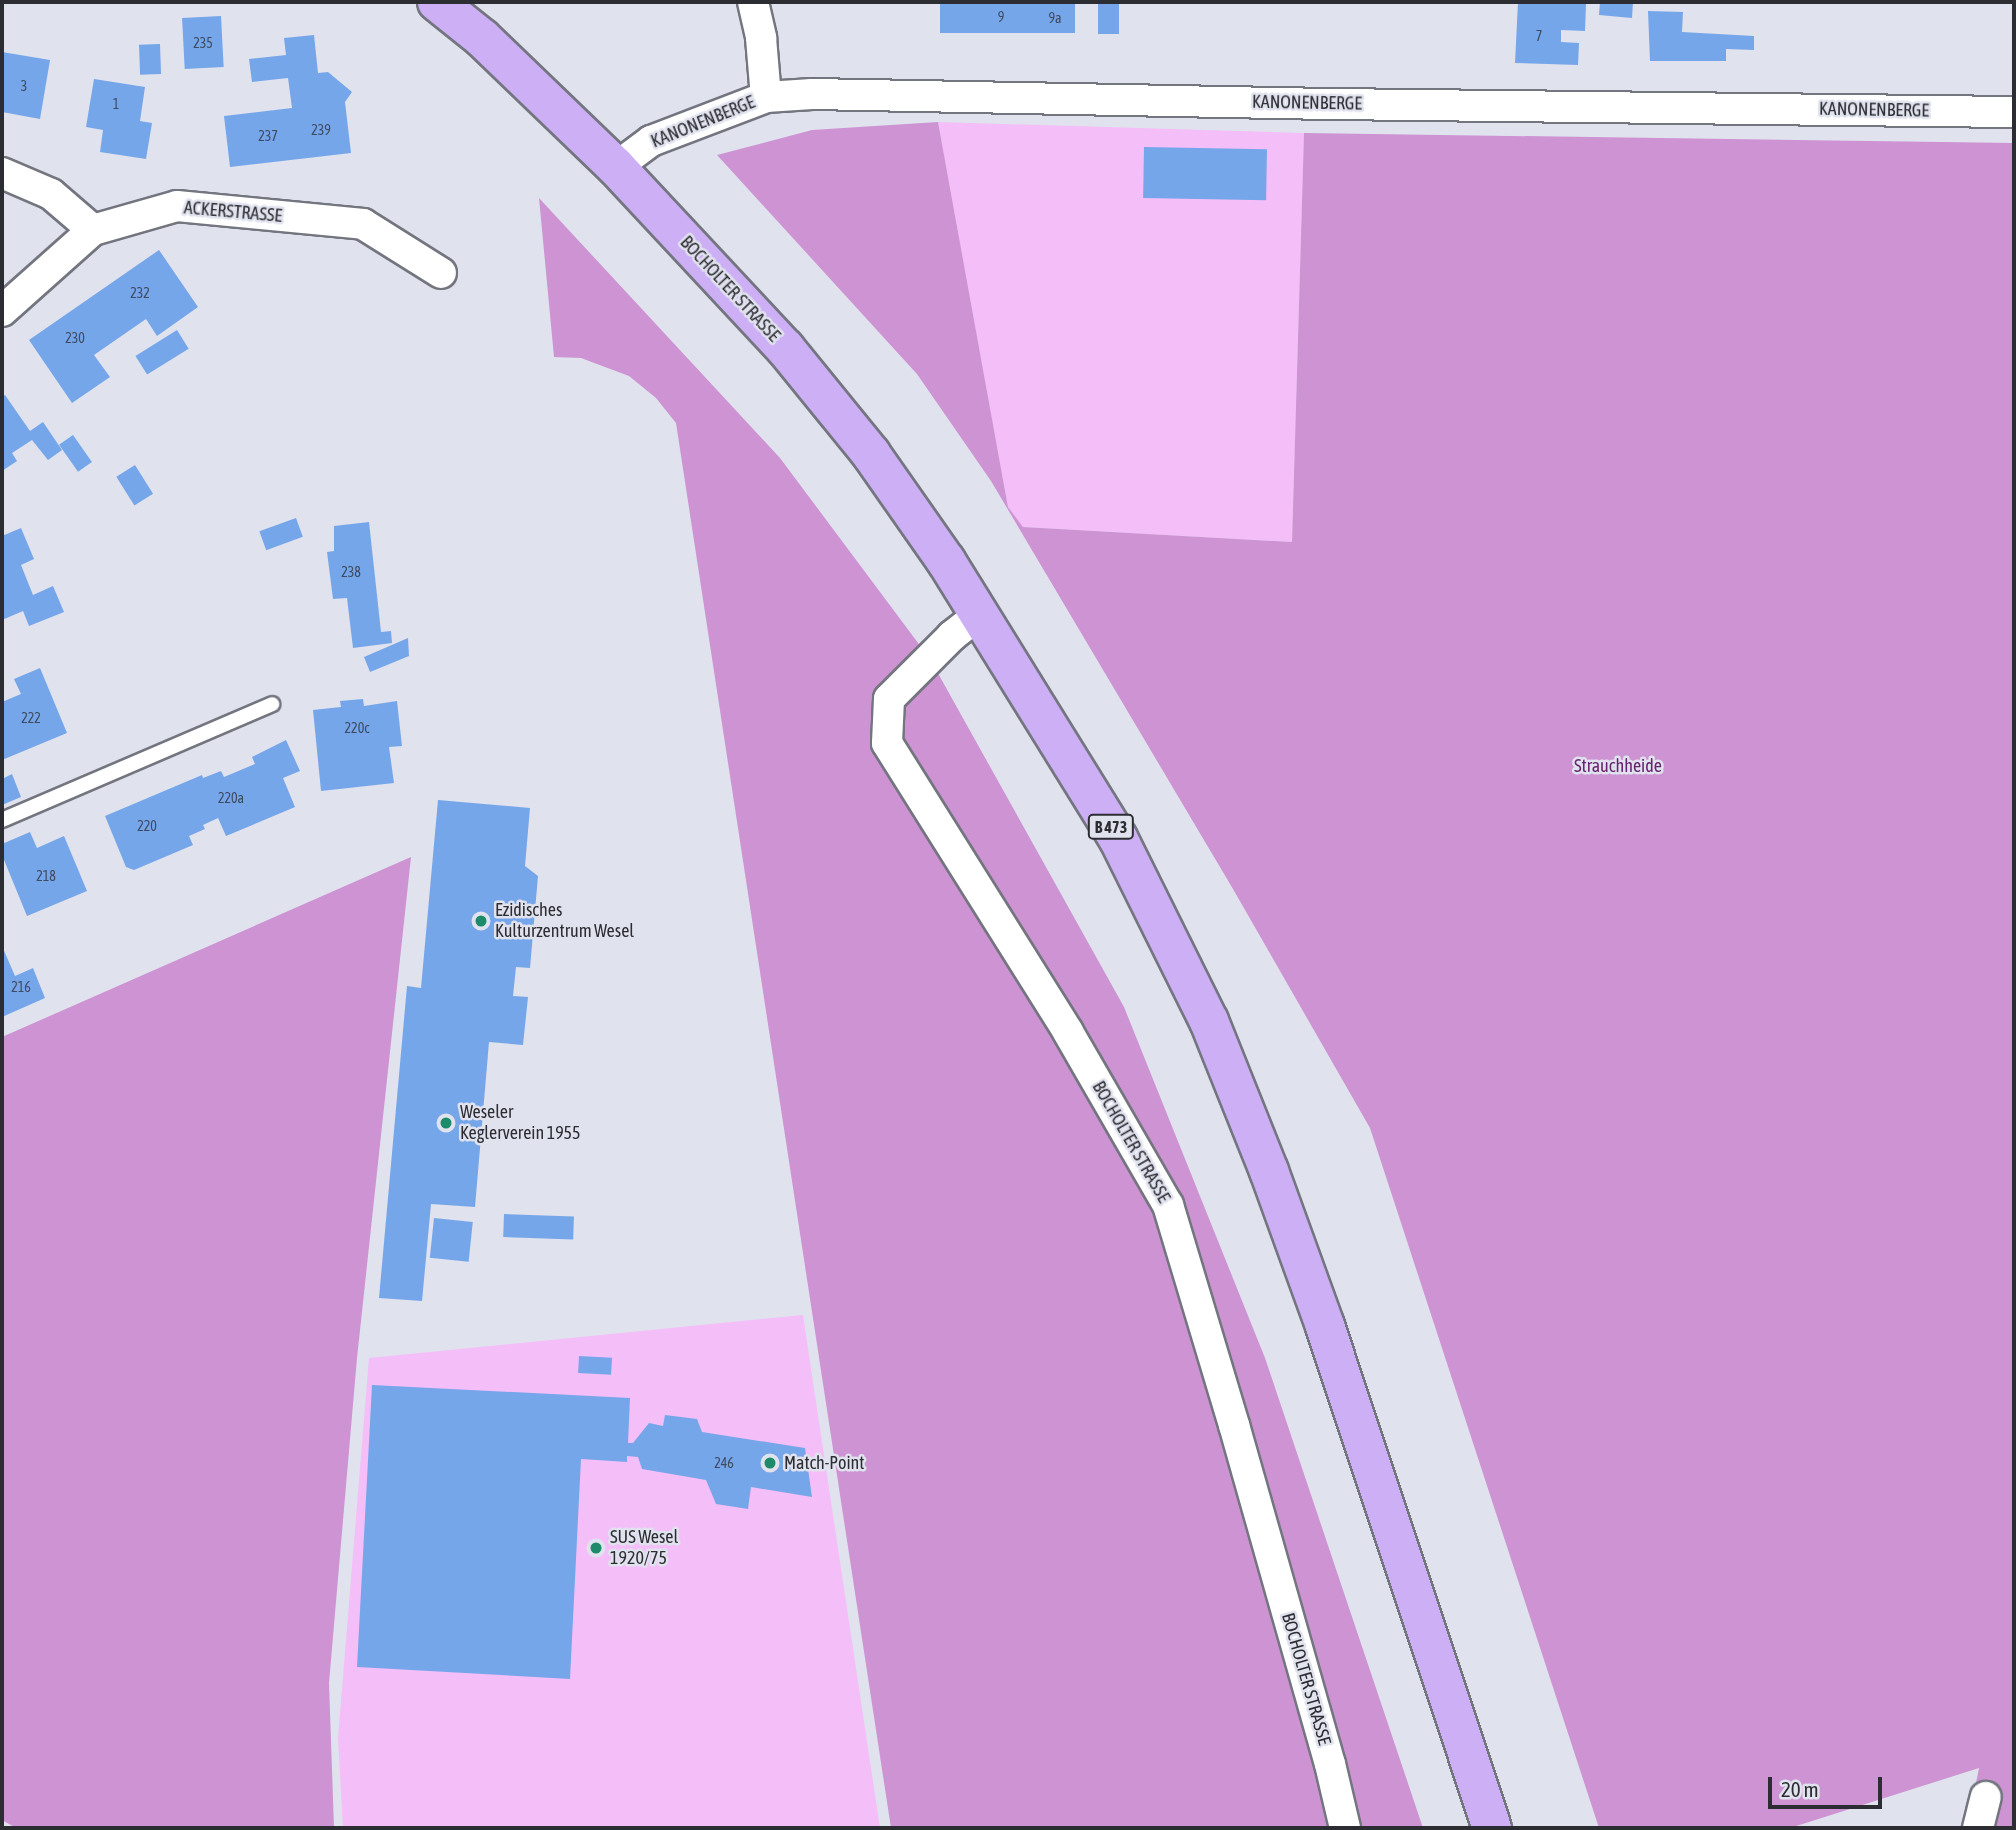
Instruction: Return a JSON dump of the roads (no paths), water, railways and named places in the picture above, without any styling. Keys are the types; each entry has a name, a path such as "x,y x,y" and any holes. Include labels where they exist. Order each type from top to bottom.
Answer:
{"main road":[{"name":"BOCHOLTER STRASSE","path":"437,2 482,37 616,167 794,359 871,454 981,614 1118,838 1209,1021 1269,1171 1325,1326 1492,1828"}],"street":[{"path":"753,2 761,38 765,97"},
{"name":"KANONENBERGE","path":"616,167 651,141 765,97 812,94 1330,104 2014,112"},
{"path":"2,173 51,194 93,230"},
{"name":"ACKERSTRASSE","path":"2,311 93,230 177,206 363,224 441,273"},
{"name":"BOCHOLTER STRASSE","path":"981,614 952,636 889,699 887,743 1068,1032 1168,1205 1234,1425 1330,1764 1345,1828"},
{"path":"1978,1828 1986,1797"}],"lane":[{"path":"2,820 272,704"}],"place":[{"name":"Ezidisches Kulturzentrum Wesel","path":"481,921"},
{"name":"Weseler Keglerverein 1955","path":"446,1123"},
{"name":"Match-Point","path":"770,1463"},
{"name":"SUS Wesel 1920/75","path":"596,1548"}],"park label":[{"name":"Strauchheide","path":"1618,766"}]}
